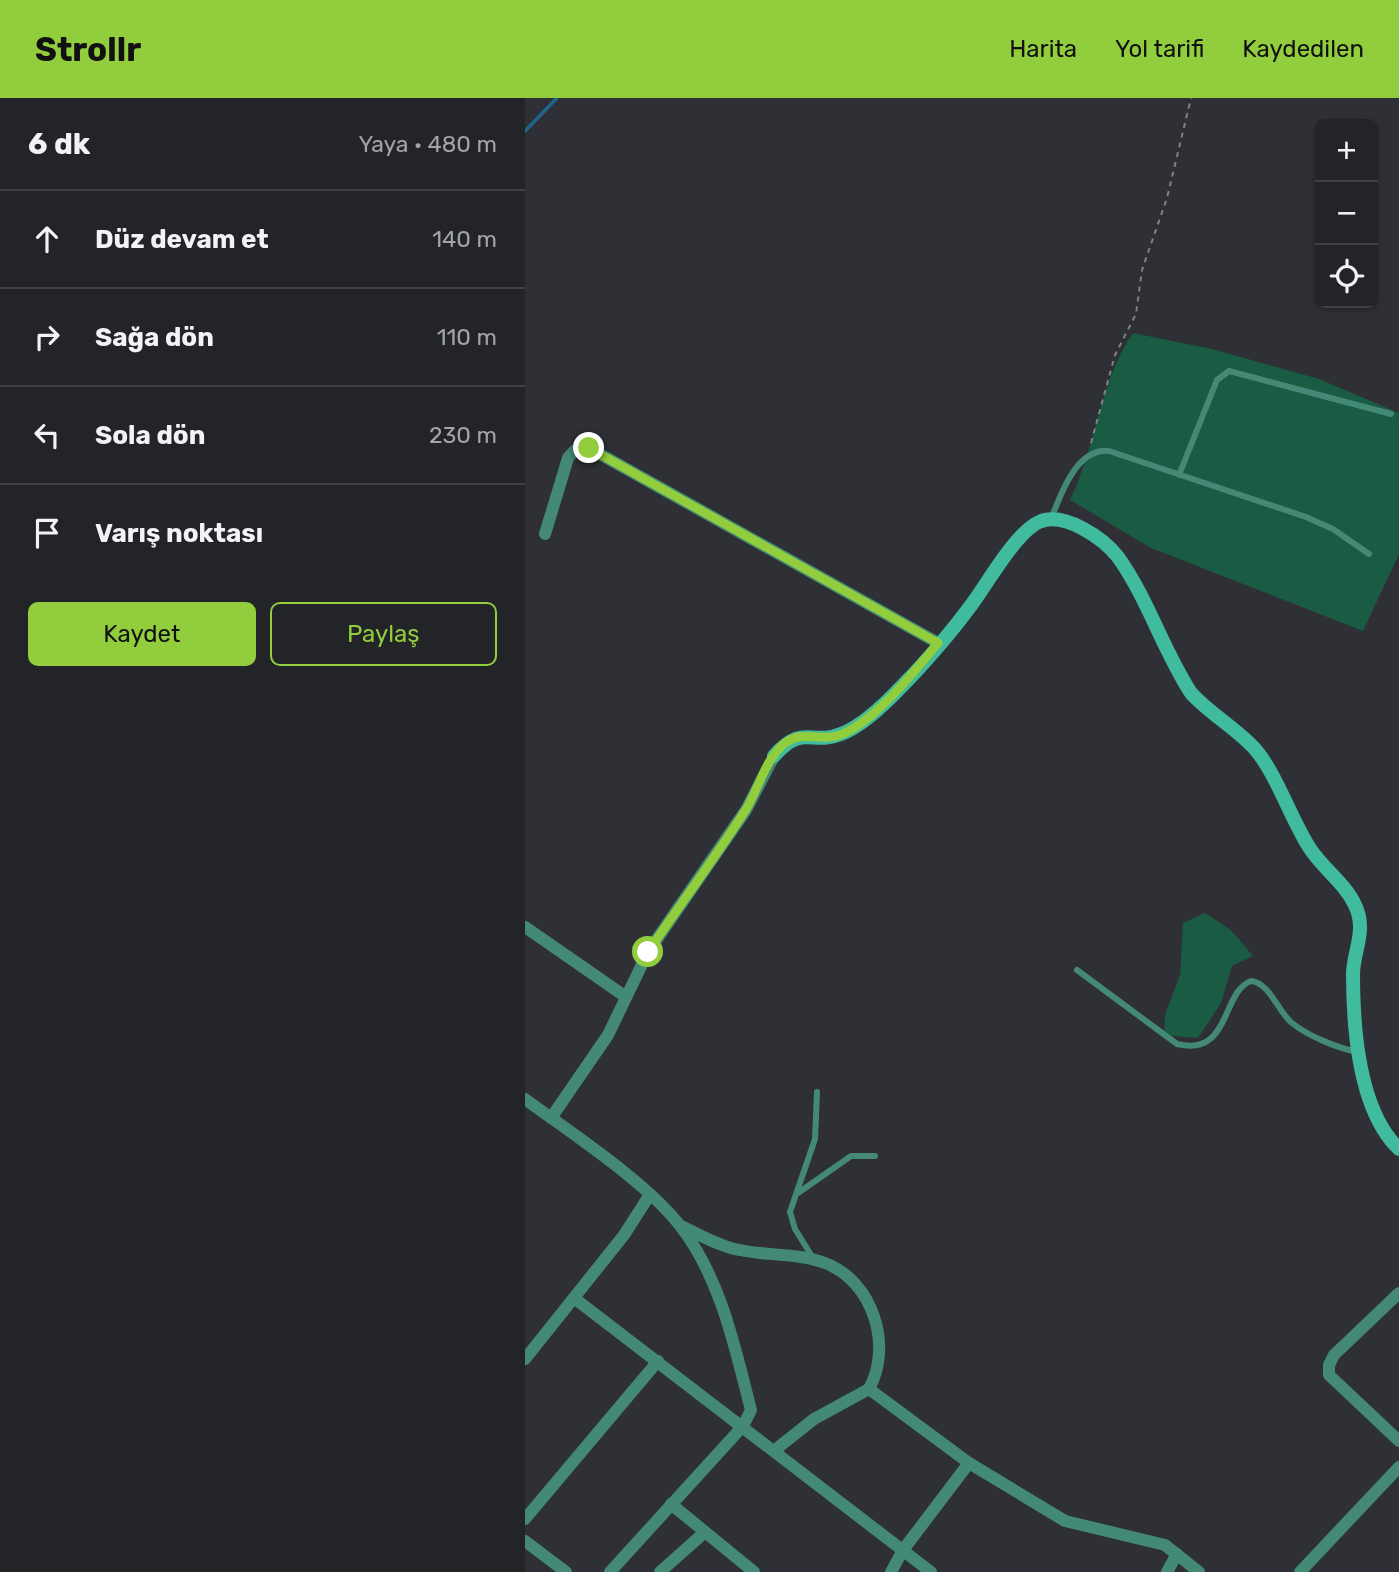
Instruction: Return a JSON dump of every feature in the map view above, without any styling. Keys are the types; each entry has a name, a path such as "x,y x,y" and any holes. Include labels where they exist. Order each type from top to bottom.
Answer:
{"street":[{"path":"545,534 568,458 575,450 589,448 938,643"},
{"path":"551,1118 608,1035 648,952 746,810 774,756 796,737 828,737 848,731 905,683 966,612 1029,529 1051,519 1080,528 1117,557 1191,693 1255,750 1310,849 1355,904 1361,933 1353,970 1360,1052 1371,1106 1380,1125 1399,1149"},
{"path":"525,926 627,997"},
{"path":"525,1099 649,1196 681,1226 703,1264 730,1331 751,1410 743,1426 610,1572"},
{"path":"525,1359 624,1235 649,1196"},
{"path":"681,1226 737,1250 814,1260 840,1271 870,1306 879,1332 880,1347 869,1390 814,1419 775,1450"},
{"path":"1399,1293 1334,1355 1328,1370 1329,1375 1399,1441"},
{"path":"574,1298 931,1572"},
{"path":"525,1519 658,1361"},
{"path":"869,1390 969,1463 1065,1521 1165,1545 1199,1572"},
{"path":"891,1572 903,1550 969,1463"},
{"path":"1300,1572 1399,1467"},
{"path":"671,1504 754,1572"},
{"path":"660,1572 705,1532"},
{"path":"525,1541 566,1572"},
{"path":"1167,1572 1177,1554"}],"lane":[{"path":"1179,475 1217,380 1229,371 1391,414"},
{"path":"1051,519 1068,483 1089,454 1109,451 1320,523 1369,554"},
{"path":"1077,970 1177,1044 1193,1045 1213,1037 1222,1026 1243,984 1251,981 1263,986 1283,1015 1296,1026 1360,1052"},
{"path":"814,1260 791,1220 791,1204 815,1139 817,1092"},
{"path":"796,1194 851,1156 875,1156"}],"path":[{"path":"1089,454 1115,355 1136,314 1142,270 1167,198 1191,98"}],"green space":[{"path":"1133,333 1212,349 1319,379 1399,413 1399,554 1363,631 1151,548 1070,500 1079,480 1112,372"},
{"path":"1205,913 1231,930 1253,956 1232,966 1221,1003 1198,1038 1164,1035 1165,1015 1180,975 1183,923"}],"waterway":[{"path":"525,131 557,98"}],"route":[{"path":"589,448 656,488 938,643 891,697 848,731 828,737 796,737 785,744 774,756 746,810 648,952"}]}
